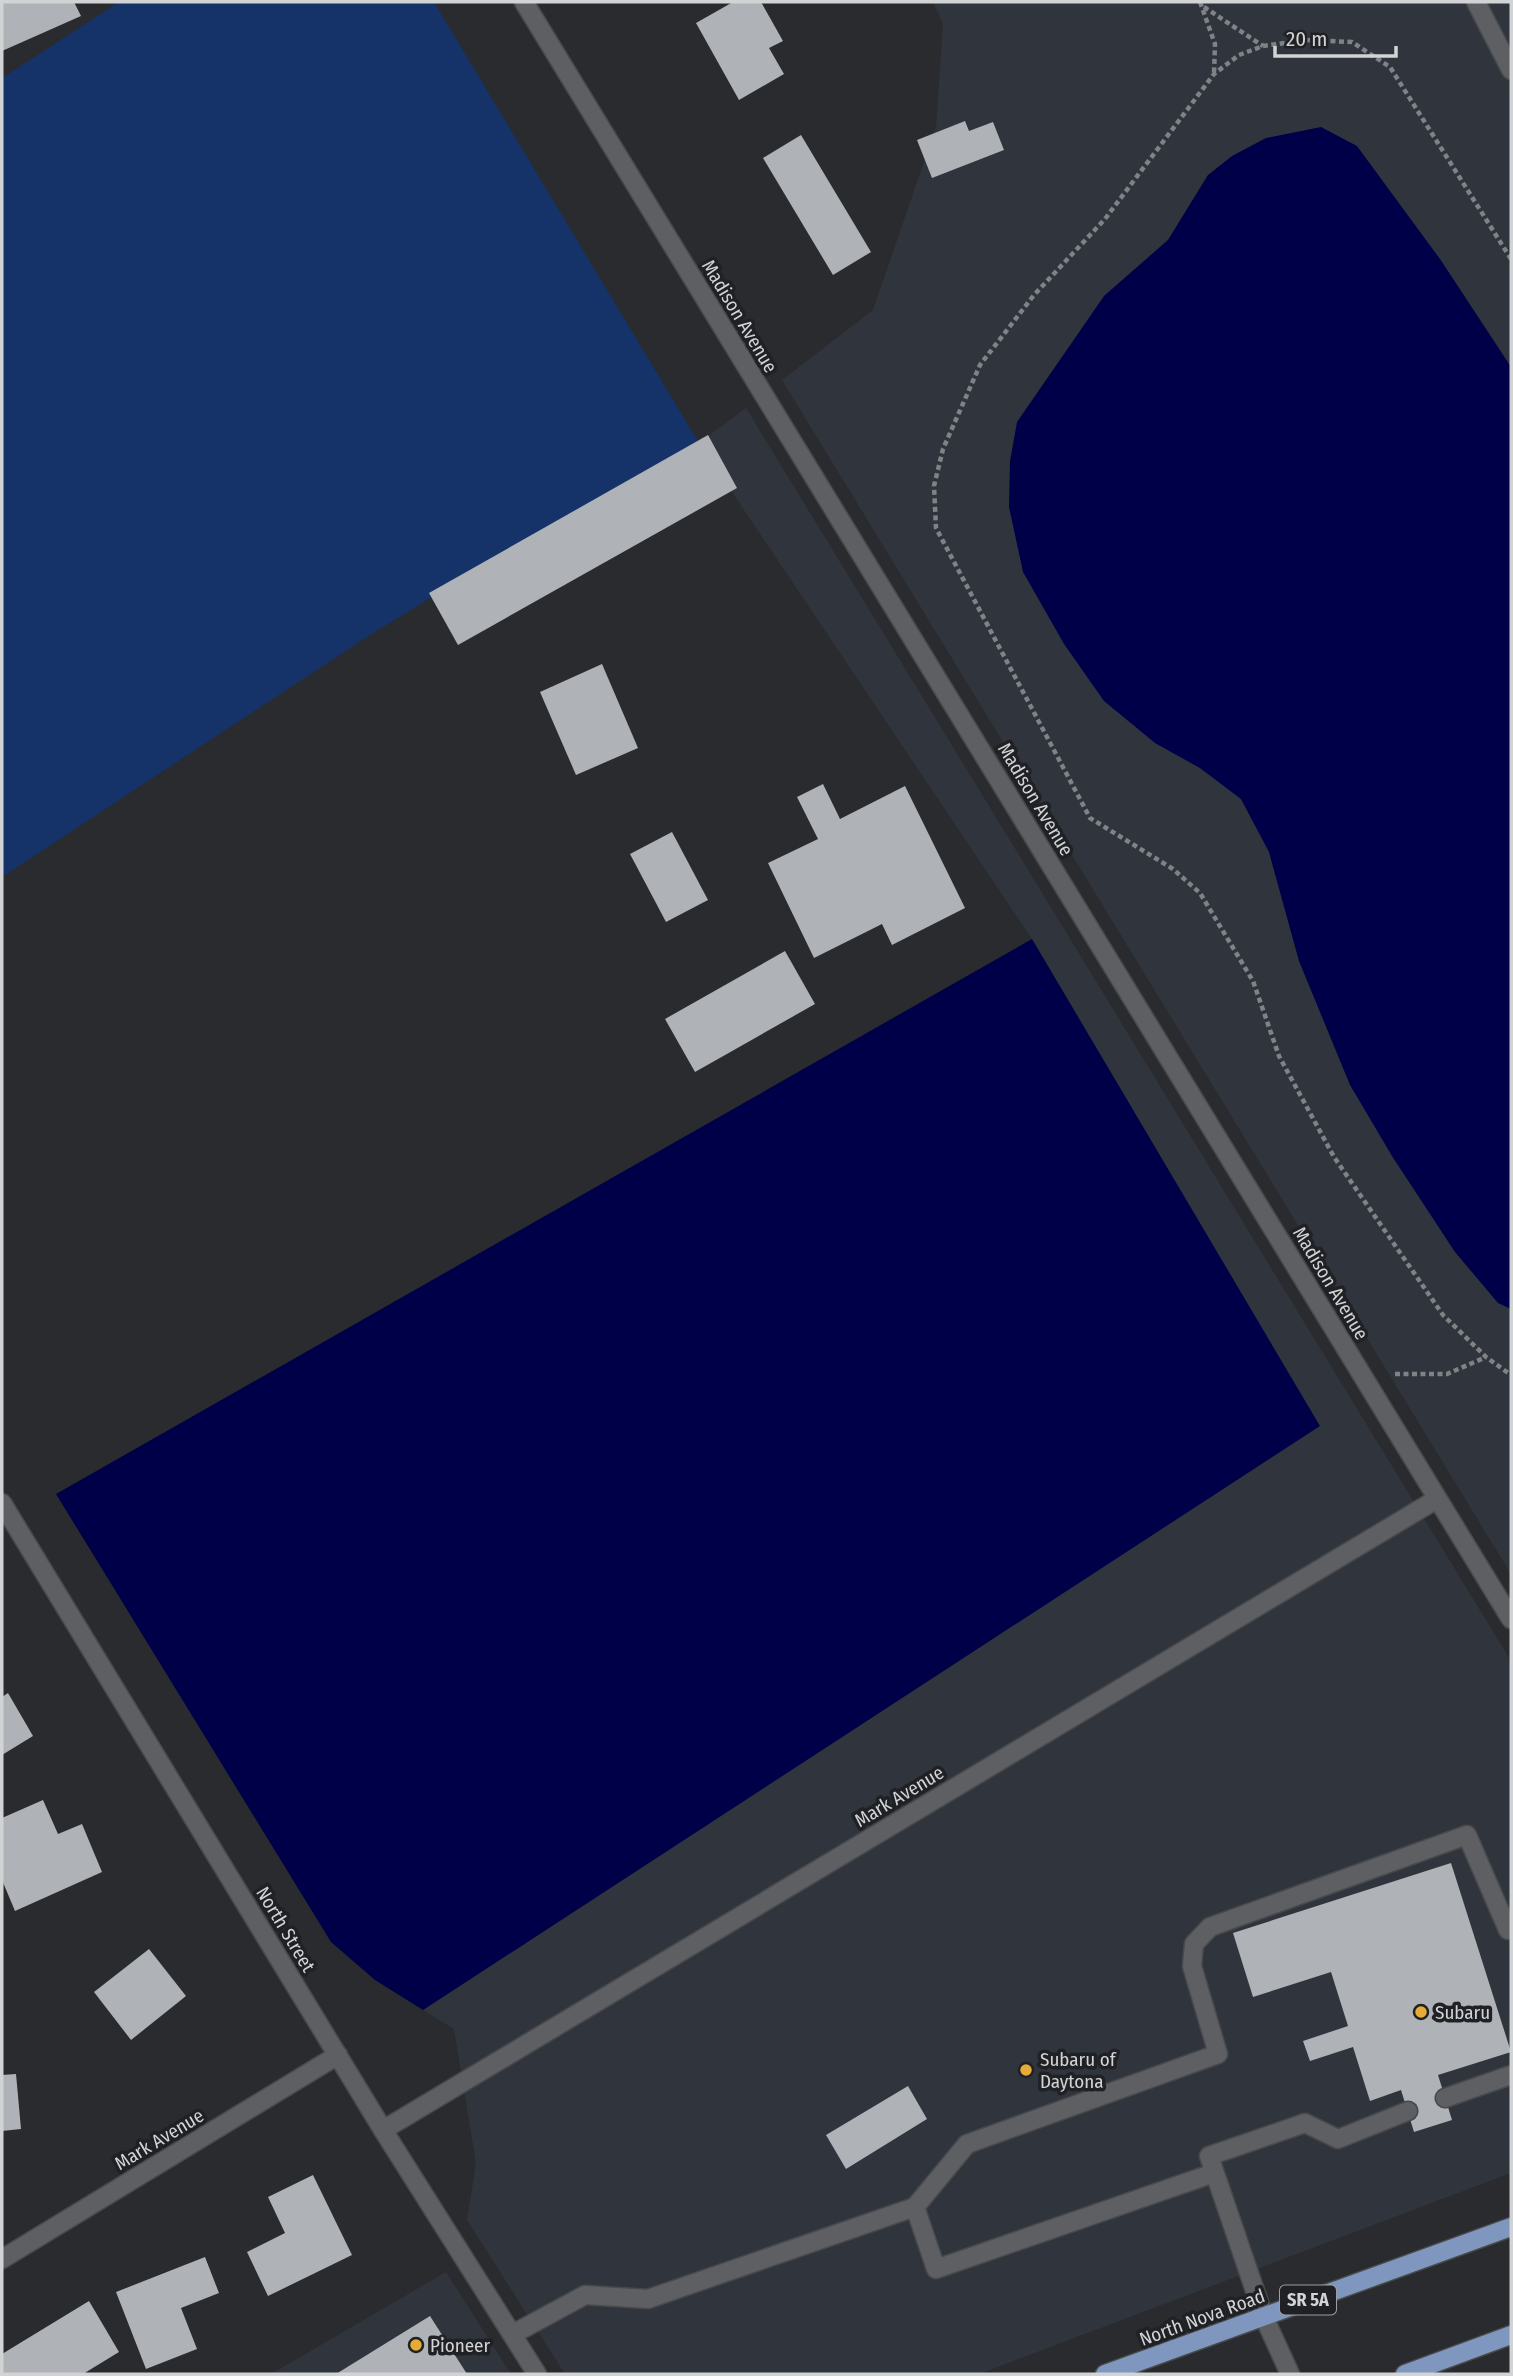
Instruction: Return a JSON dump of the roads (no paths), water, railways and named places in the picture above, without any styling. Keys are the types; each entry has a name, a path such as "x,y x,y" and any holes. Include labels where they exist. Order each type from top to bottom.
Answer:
{"main road":[{"name":"North Nova Road","path":"1105,2374 1511,2227"},
{"path":"1408,2374 1511,2335"}],"street":[{"name":"Madison Avenue","path":"524,2 1511,1619"},
{"path":"1476,2 1511,70"},
{"name":"Mark Avenue","path":"383,2130 1437,1499"},
{"name":"North Street","path":"2,1503 383,2130 537,2374"},
{"path":"513,2334 585,2295 648,2299 915,2207 967,2144 1218,2054 1192,1966 1194,1944 1210,1927 1468,1835 1508,1930 1511,1929"},
{"name":"Mark Avenue","path":"2,2259 338,2055"},
{"path":"1445,2098 1511,2075"},
{"path":"915,2207 936,2269 1212,2165 1305,2123 1338,2139 1408,2111"},
{"path":"1212,2165 1264,2316 1290,2374"}],"place":[{"name":"Subaru","path":"1421,2012"},
{"name":"Subaru of Daytona","path":"1026,2070"},
{"name":"Pioneer","path":"416,2345"}]}
